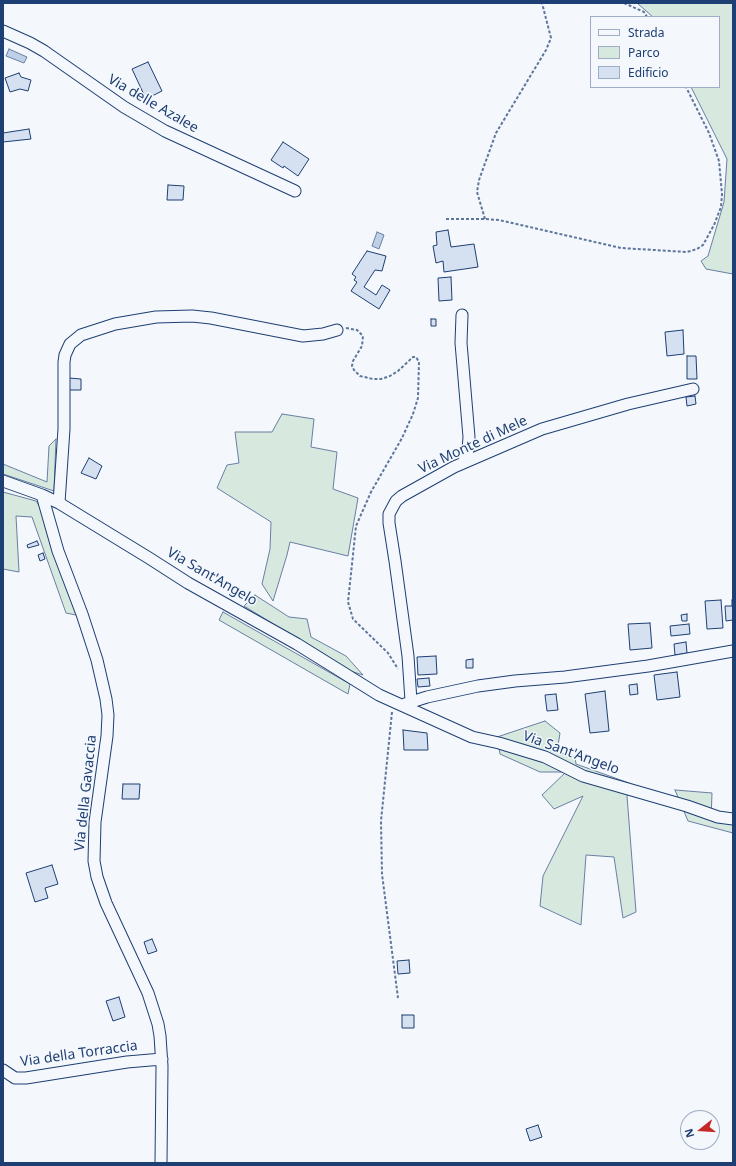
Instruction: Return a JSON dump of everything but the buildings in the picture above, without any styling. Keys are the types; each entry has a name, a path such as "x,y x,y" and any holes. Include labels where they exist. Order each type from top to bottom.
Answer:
{"street":[{"name":"Via delle Azalee","path":"3,31 44,51 124,107 165,131 295,191"},
{"path":"462,315 461,343 469,437 468,450 463,463"},
{"path":"59,503 64,429 64,362 67,349 70,344 81,335 115,324 156,317 192,316 211,318 303,336 323,334 337,330"},
{"name":"Via Monte di Mele","path":"403,702 408,656 389,527 389,514 394,504 402,496 463,463 542,429 565,421 628,404 693,389"},
{"name":"Via Sant'Angelo","path":"3,481 42,495 59,503 188,583 297,644 379,695 403,702 472,737 499,743 545,757 583,776 718,816 733,819"},
{"name":"Via della Gavaccia","path":"42,495 58,551 78,602 97,660 107,707 108,736 94,827 93,851 95,870 106,903 152,1002 160,1036 162,1059 161,1163"},
{"path":"403,702 478,686 515,681 565,678 648,666 733,651"},
{"name":"Via della Torraccia","path":"3,1070 15,1078 26,1078 127,1062 162,1059"}],"path":[{"path":"485,219 477,192 479,180 496,133 546,50 551,38 542,3"},
{"path":"624,3 644,12 646,16"},
{"path":"446,219 499,220 621,248 687,252 697,249 703,245 714,225 721,206 722,194 719,161 709,133 686,88"},
{"path":"337,330 352,328 363,336 362,346 353,361 352,366 360,376 381,379 398,371 413,357 416,357 419,362 418,398 413,414 402,438 370,492 356,526 348,602 353,619 388,653 402,675"},
{"path":"398,998 382,874 381,821 403,702"}],"green space":[{"path":"637,3 733,3 733,274 706,269 701,261 708,256 724,202 727,159 692,88 720,88 720,16 652,16"},
{"path":"282,414 314,419 311,447 337,452 333,489 358,498 348,556 290,542 273,601 262,584 270,549 271,522 217,488 227,465 239,463 235,432 272,432"},
{"path":"56,439 54,491 3,474 3,464 47,482 49,446"},
{"path":"3,492 36,501 42,510 76,615 66,613 32,517 16,516 19,572 3,569"},
{"path":"255,595 289,617 307,619 311,637 346,656 363,675 350,671 244,606"},
{"path":"223,612 350,684 348,694 219,620"},
{"path":"545,721 560,733 557,752 575,757 576,764 629,783 627,796 636,912 623,918 614,857 586,855 581,925 540,906 543,876 583,796 554,809 542,795 566,772 540,772 500,754 497,737"},
{"path":"675,790 712,793 711,820 733,824 733,833 688,821"}],"water":[{"path":"9,49 27,57 24,63 6,56"},
{"path":"377,232 384,235 379,249 372,246"}]}
